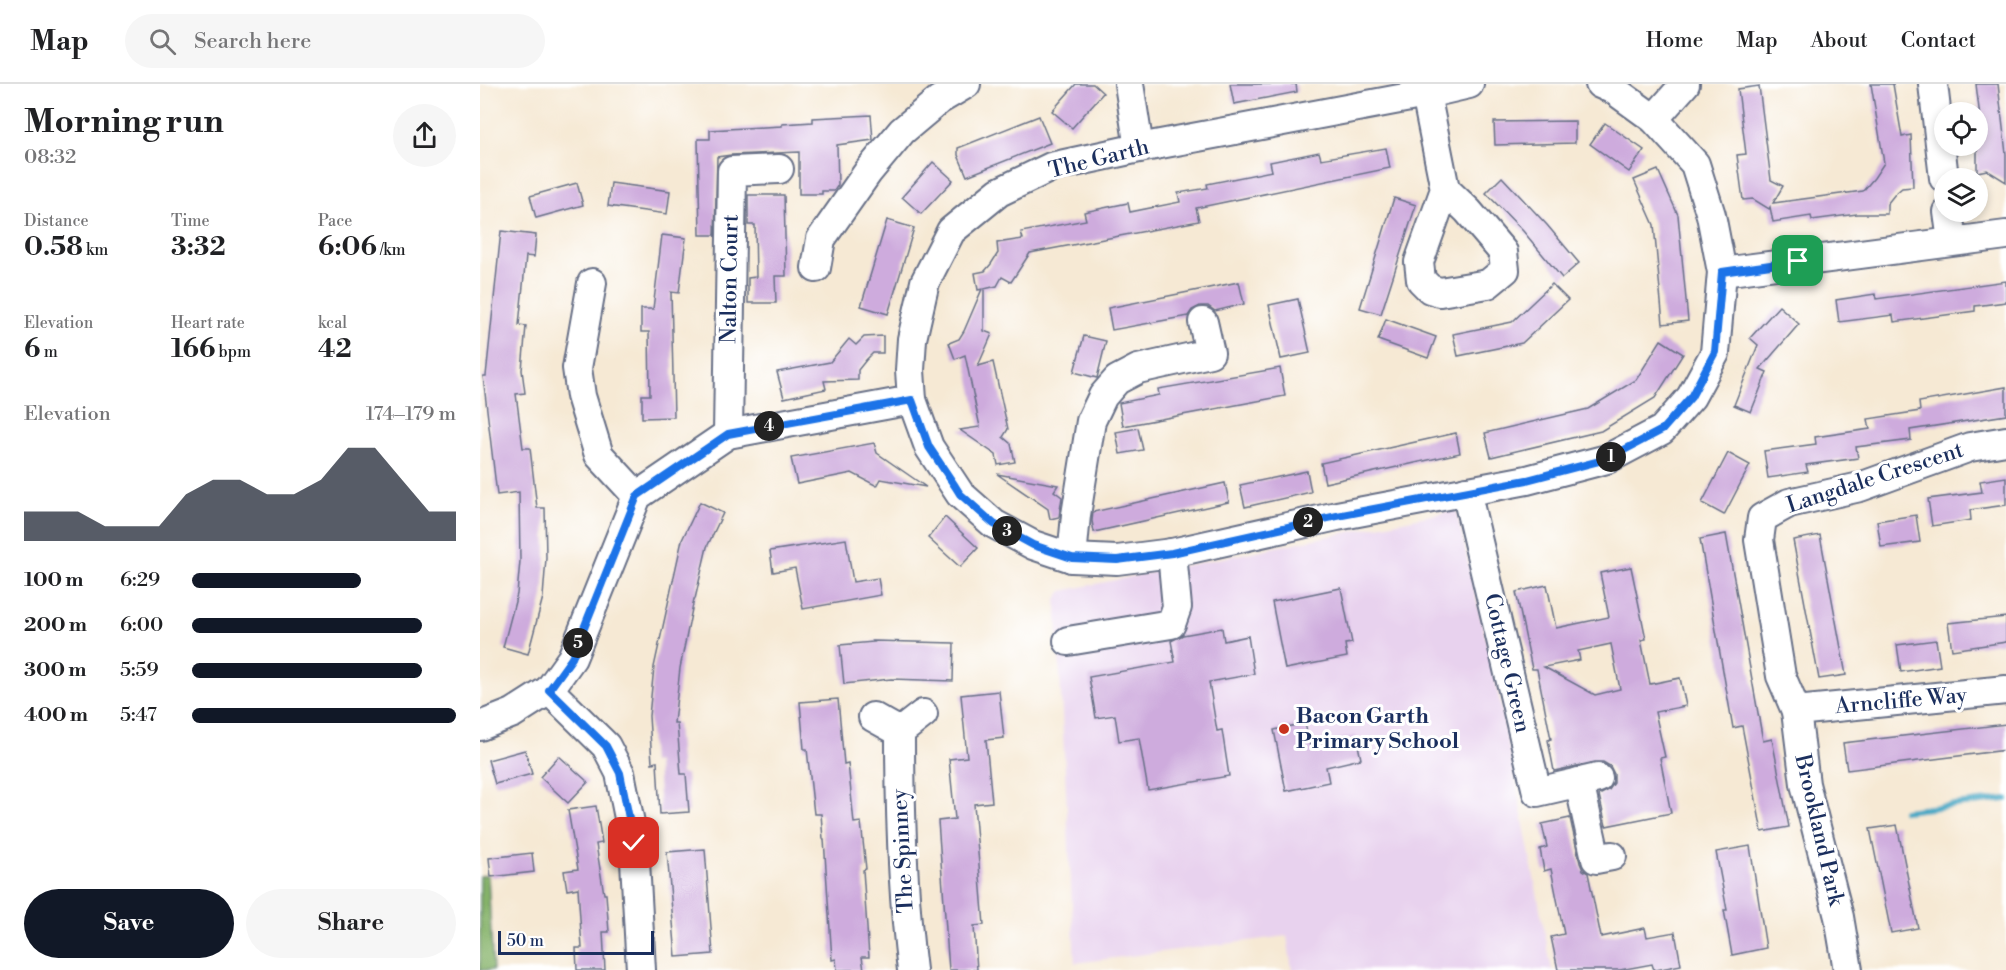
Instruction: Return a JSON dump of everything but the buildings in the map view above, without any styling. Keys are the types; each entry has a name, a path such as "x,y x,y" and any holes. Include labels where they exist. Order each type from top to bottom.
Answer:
{"street":[{"path":"816,268 820,239 868,172 902,131 939,100 966,84"},
{"path":"1129,84 1139,148"},
{"name":"The Garth","path":"1469,84 1051,167 999,192 951,231 925,282 914,327 910,370 912,400 929,447 960,494 994,524 1033,545 1072,558 1117,560 1172,553 1337,516 1527,480 1607,459 1662,430 1691,397 1715,352 1722,272 1711,215 1695,164 1654,119 1614,90 1600,84"},
{"path":"1654,119 1684,84"},
{"path":"1933,84 1943,168"},
{"path":"1426,94 1445,189"},
{"name":"Nalton Court","path":"728,434 732,171 779,169"},
{"path":"1949,222 1952,241"},
{"path":"1722,272 2006,235"},
{"path":"595,276 577,368 581,396 599,455 637,496"},
{"path":"1072,558 1076,515 1091,421 1103,396 1117,380 1138,369 1209,353 1203,322"},
{"path":"480,726 513,713 549,690 572,658 637,496 728,434 912,400"},
{"name":"Langdale Crescent","path":"1796,711 1781,676 1759,540 1762,519 1789,503 1860,487 1971,447 2006,441"},
{"name":"Cottage Green","path":"1466,491 1537,792 1588,780 1596,859 1612,856"},
{"path":"1068,641 1171,624 1177,608 1172,553"},
{"path":"549,690 606,746 620,773 634,843 640,970"},
{"name":"Arncliffe Way","path":"1796,711 2006,690"},
{"name":"Brookland Park","path":"1796,711 1805,784 1839,917 1840,958"},
{"path":"873,717 900,732 923,714"},
{"name":"The Spinney","path":"900,732 900,831 912,970"}],"shaded area":[{"name":"Bacon Garth Primary School","path":"1456,510 1500,702 1552,970 1292,970 1287,936 1075,963 1056,599 1062,591"}],"green space":[{"path":"488,875 493,970 480,970 480,876"}],"waterway":[{"path":"1904,811 2006,799"}],"place":[{"name":"Bacon Garth Primary School","path":"1284,729"}],"route":[{"path":"634,843 620,773 606,746 549,690 572,658 637,496 728,434 912,400 929,447 960,494 994,524 1033,545 1072,558 1117,560 1172,553 1337,516 1527,480 1607,459 1662,430 1691,397 1715,352 1722,272 1798,261"}]}
